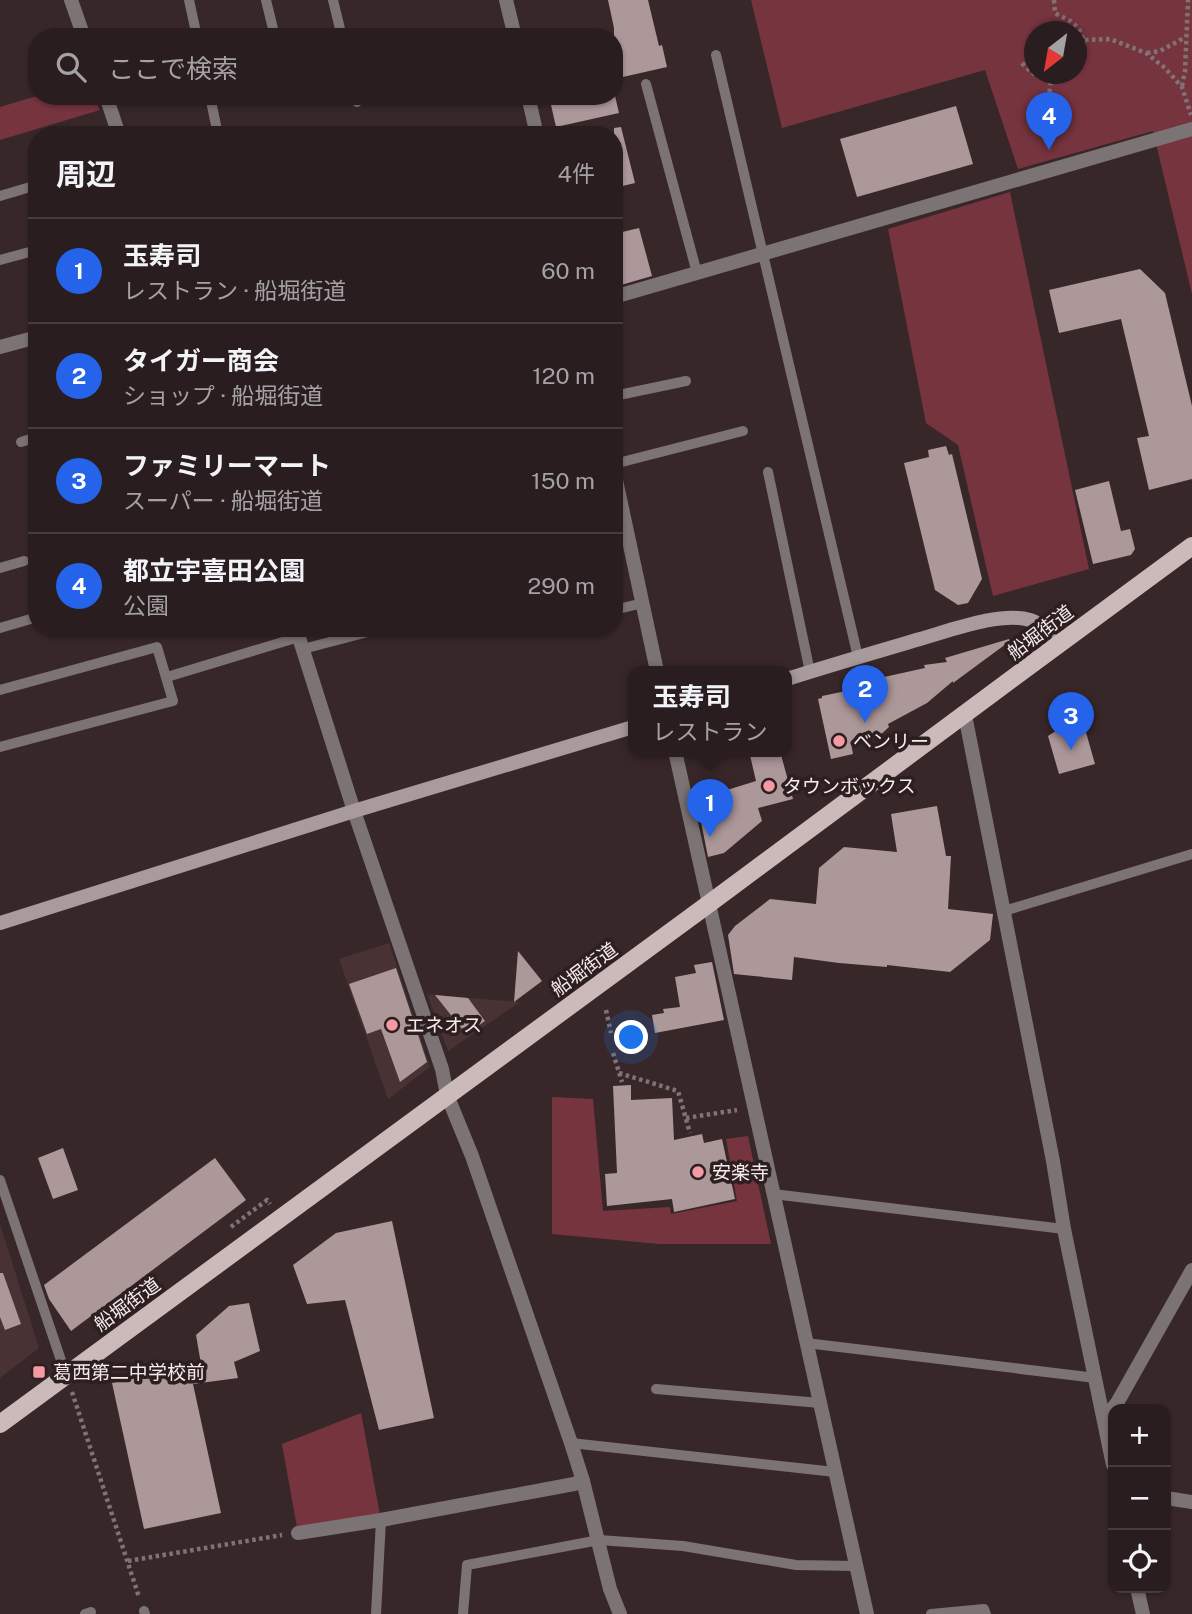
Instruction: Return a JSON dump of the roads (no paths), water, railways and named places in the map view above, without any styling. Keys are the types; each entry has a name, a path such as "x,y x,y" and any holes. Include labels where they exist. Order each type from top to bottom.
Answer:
{"main road":[{"name":"船堀街道","path":"0,1424 1192,547"}],"street":[{"path":"506,0 512,28"},
{"path":"76,1 82,28"},
{"path":"109,105 116,126"},
{"path":"530,105 535,126"},
{"path":"623,294 1192,129"},
{"path":"0,347 28,339"},
{"path":"623,533 643,603 656,666"},
{"path":"792,677 988,620 1030,620 1059,643"},
{"path":"300,638 354,811 442,1069 447,1095 472,1156 571,1443 610,1589 620,1614"},
{"path":"965,715 1064,1229 1108,1439"},
{"path":"0,923 354,811 628,729"},
{"path":"676,757 867,1614"},
{"path":"1104,1419 1117,1403 1192,1270"},
{"path":"298,1533 381,1520 583,1481"},
{"path":"1171,1499 1192,1502"},
{"path":"1138,1593 1143,1614"}],"lane":[{"path":"189,0 195,28"},
{"path":"266,0 273,28"},
{"path":"333,0 340,28"},
{"path":"716,55 858,657"},
{"path":"646,83 697,273"},
{"path":"212,105 216,126"},
{"path":"0,196 28,188"},
{"path":"0,260 28,252"},
{"path":"623,395 686,381"},
{"path":"623,462 743,431"},
{"path":"21,442 28,440"},
{"path":"768,472 810,672"},
{"path":"0,568 24,561"},
{"path":"623,608 643,603"},
{"path":"0,628 28,620"},
{"path":"167,677 300,638"},
{"path":"0,690 158,647 173,701 0,747"},
{"path":"1004,911 1192,854"},
{"path":"0,1180 66,1375"},
{"path":"773,1194 1064,1229"},
{"path":"806,1343 1096,1378"},
{"path":"656,1389 820,1403"},
{"path":"571,1443 835,1472"},
{"path":"376,1614 381,1520"},
{"path":"463,1614 467,1565 599,1540 682,1546 796,1565 856,1566"},
{"path":"932,1614 984,1609 986,1614"}],"place":[{"name":"都立宇喜田公園","path":"1049,150"},
{"name":"タイガー商会","path":"865,723"},
{"name":"ベンリー","path":"839,741"},
{"name":"ファミリーマート","path":"1071,750"},
{"name":"タウンボックス","path":"769,786"},
{"name":"玉寿司","path":"710,837"},
{"name":"エネオス","path":"392,1025"},
{"name":"安楽寺","path":"698,1172"},
{"name":"葛西第二中学校前","path":"39,1372"}]}
